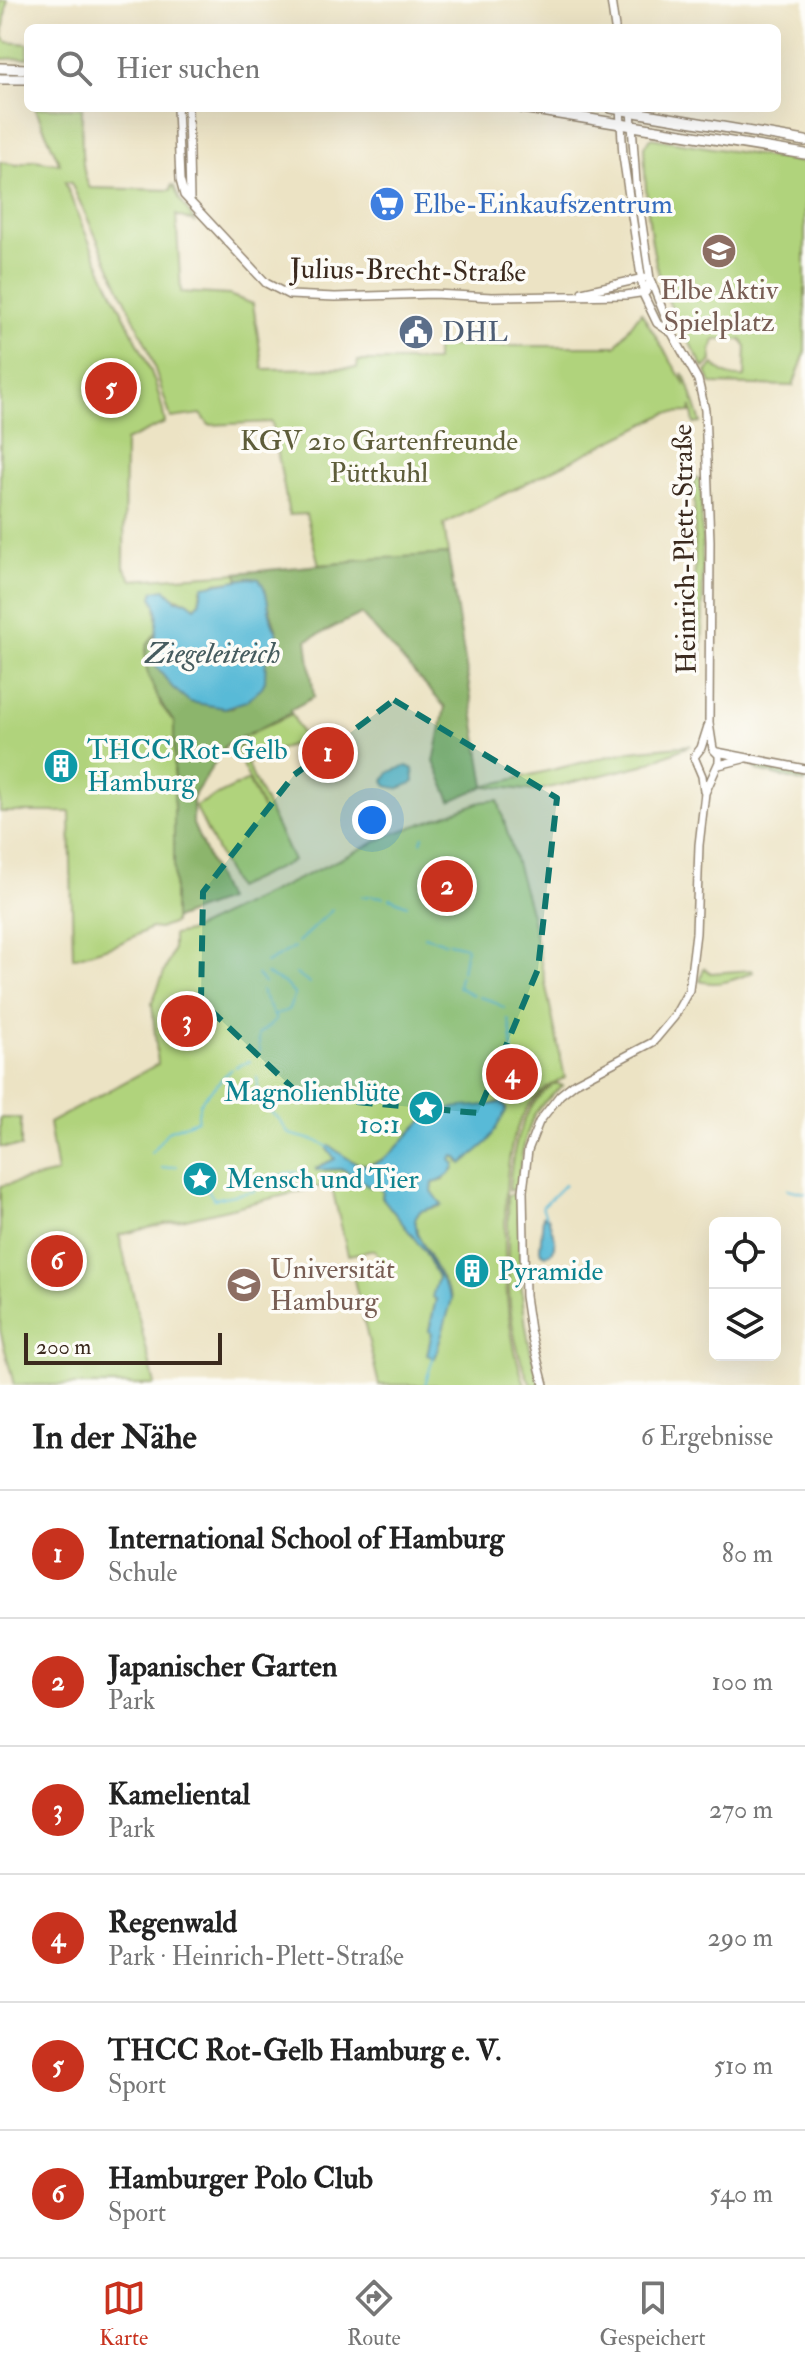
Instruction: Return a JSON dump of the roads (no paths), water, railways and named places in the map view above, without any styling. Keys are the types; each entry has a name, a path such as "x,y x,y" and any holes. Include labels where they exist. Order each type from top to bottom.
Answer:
{"main road":[{"path":"0,68 24,69"},
{"path":"0,79 24,79"},
{"path":"548,112 805,154"},
{"path":"642,112 805,141"},
{"path":"698,136 728,128"}],"street":[{"path":"611,0 616,24"},
{"name":"Julius-Brecht-Straße","path":"177,112 184,195 266,283 289,295 566,296 643,293"},
{"path":"188,112 191,203"},
{"name":"Heinrich-Plett-Straße","path":"618,112 646,279 701,386 707,424 709,723 716,768 705,793"},
{"name":"Heinrich-Plett-Straße","path":"631,112 646,279"},
{"path":"643,293 648,289 646,279"},
{"name":"Julius-Brecht-Straße","path":"566,296 646,279"},
{"name":"Heinrich-Plett-Straße","path":"643,293 657,323 672,333"},
{"name":"Heinrich-Plett-Straße","path":"544,1385 525,1296 523,1191 528,1150 539,1122 560,1095 575,1083 653,1042 674,1017 686,996 694,965 705,793 694,757 701,748 709,723"},
{"path":"701,748 805,769"},
{"path":"700,771 716,768 728,761 749,758"}],"water":[{"name":"Ziegeleiteich","path":"259,579 264,588 278,636 266,654 265,681 246,701 224,708 190,702 173,688 155,665 158,619 152,597 154,591 165,589 176,600 187,601 195,607 203,586"},
{"path":"407,766 413,769 414,782 399,789 387,786 384,781 389,772"},
{"path":"501,1102 506,1111 488,1142 462,1164 453,1156 451,1160 455,1164 452,1171 433,1183 432,1191 442,1205 420,1211 415,1219 417,1233 452,1299 435,1358 427,1355 436,1299 432,1297 438,1277 425,1252 382,1197 383,1191 378,1186 371,1187 343,1169 316,1168 335,1159 327,1149 329,1146 356,1163 374,1163 391,1154 420,1123 434,1115 452,1108"},
{"path":"543,1216 548,1217 555,1240 553,1251 546,1255 540,1249"}],"waterway":[{"path":"421,842 423,836"},
{"path":"362,897 369,896"},
{"path":"372,896 384,897"},
{"path":"390,898 407,905"},
{"path":"298,942 332,910"},
{"path":"424,936 446,943"},
{"path":"449,943 466,947 462,972"},
{"path":"266,963 295,947"},
{"path":"266,974 284,983 295,995 288,1010 275,1015"},
{"path":"296,974 310,984"},
{"path":"257,975 264,983"},
{"path":"460,976 458,987 473,995"},
{"path":"260,1051 258,1035 276,1020 261,990"},
{"path":"479,997 504,1008"},
{"path":"502,1102 511,1061 512,1039 508,1019"},
{"path":"236,1067 250,1061"},
{"path":"151,1153 168,1131 197,1120 200,1102 231,1069"},
{"path":"257,1077 258,1100 279,1119 289,1134 320,1142 329,1148"},
{"path":"162,1168 177,1166"},
{"path":"268,1178 297,1172"},
{"path":"208,1190 214,1199 254,1191 264,1181"},
{"path":"546,1216 542,1207 565,1184"},
{"path":"788,1189 805,1193"},
{"path":"535,1266 548,1264"},
{"path":"425,1385 434,1355"}],"place":[{"name":"Elbe-Einkaufszentrum","path":"387,204"},
{"name":"Elbe Aktiv Spielplatz","path":"719,251"},
{"name":"DHL","path":"416,332"},
{"name":"THCC Rot-Gelb Hamburg e. V.","path":"111,388"},
{"name":"International School of Hamburg","path":"328,753"},
{"name":"THCC Rot-Gelb Hamburg","path":"61,766"},
{"name":"Japanischer Garten","path":"447,886"},
{"name":"Kameliental","path":"187,1021"},
{"name":"Regenwald","path":"512,1074"},
{"name":"Magnolienblüte 10:1","path":"426,1108"},
{"name":"Mensch und Tier","path":"200,1179"},
{"name":"Hamburger Polo Club","path":"57,1261"},
{"name":"Pyramide","path":"472,1271"},
{"name":"Universität Hamburg","path":"244,1285"}],"park label":[{"name":"KGV 210 Gartenfreunde Püttkuhl","path":"379,457"}]}
